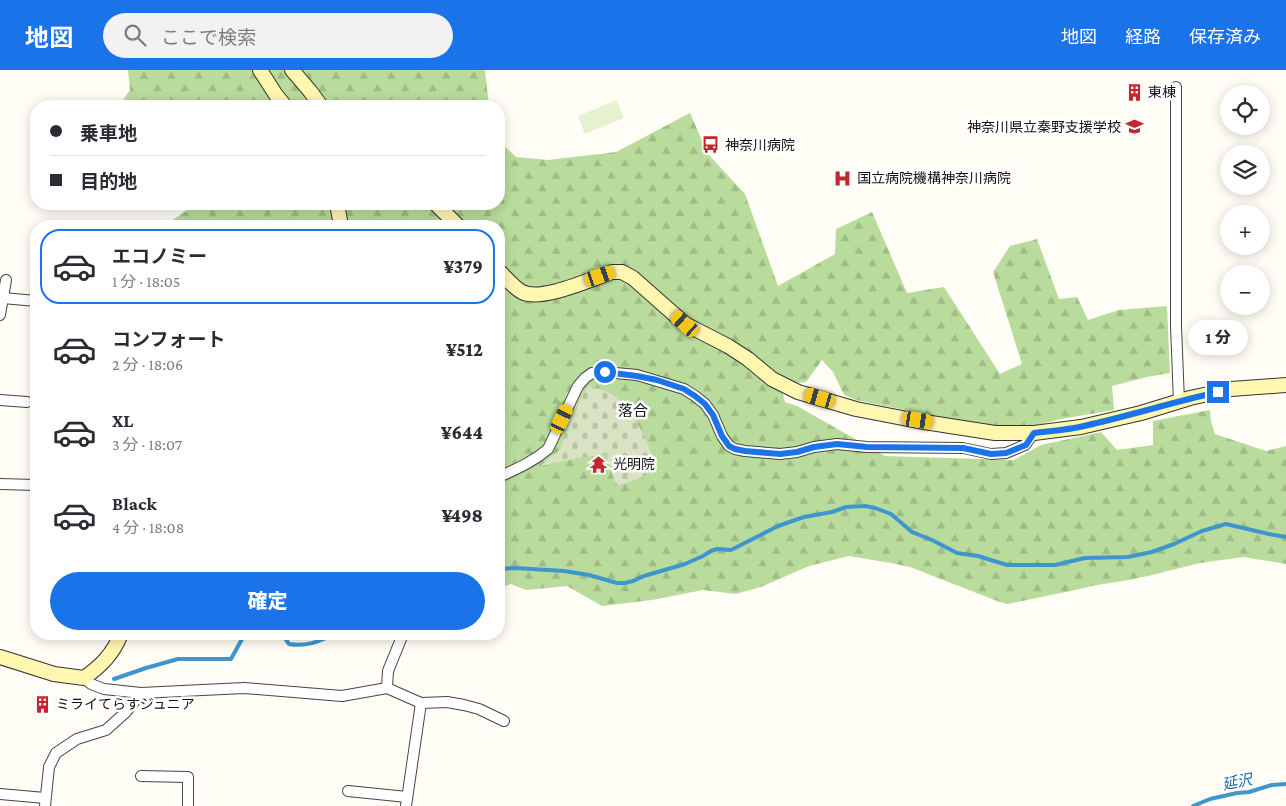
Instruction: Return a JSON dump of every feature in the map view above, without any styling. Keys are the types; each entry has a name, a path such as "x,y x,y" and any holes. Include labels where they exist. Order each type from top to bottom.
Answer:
{"street":[{"path":"260,70 280,100"},
{"path":"292,70 317,100"},
{"path":"1176,87 1176,326 1179,402"},
{"path":"442,210 452,220"},
{"path":"505,276 522,292 533,296 552,293 612,272 622,272 633,278 685,324 728,346 748,359 772,379 798,392 856,409 995,433 1034,433 1081,427 1231,389 1286,385"},
{"path":"0,315 6,280"},
{"path":"3,298 30,300"},
{"path":"505,475 540,456 548,449 578,386 584,378 592,373 605,372 637,376 657,380 690,392 705,404 713,415 722,436 729,446 745,451 780,454 837,444 867,447 963,448 991,454 1006,453 1026,445 1034,433"},
{"path":"0,400 27,402"},
{"path":"0,484 30,485"},
{"path":"84,678 96,670 108,657 118,640"},
{"path":"387,688 388,671 401,640"},
{"path":"0,657 54,674 84,678 91,684 104,689 141,693 244,688 342,696 387,688 420,703 447,702 480,709 504,722"},
{"path":"0,794 45,802 49,767 56,753 77,739 106,730 126,712 141,693"},
{"path":"348,790 407,801 420,703"},
{"path":"141,776 199,777"},
{"path":"188,777 188,806"}],"green space":[{"path":"128,70 485,70 488,100 123,100 130,90"},
{"path":"617,100 624,118 585,134 578,116"},
{"path":"690,113 708,154 745,194 778,286 835,254 836,229 872,212 907,293 944,287 1000,374 1022,364 993,272 1010,246 1037,239 1059,299 1077,297 1088,320 1119,310 1167,306 1170,373 1112,386 1114,410 1061,419 1021,429 964,422 856,400 844,395 833,372 822,360 806,382 781,385 785,402 797,406 885,456 1014,460 1041,445 1101,432 1117,450 1153,445 1153,421 1210,410 1215,434 1266,451 1286,446 1286,564 1244,557 1200,563 1148,576 1007,604 910,567 849,556 809,566 761,587 736,594 703,590 652,600 602,606 567,586 526,590 511,584 505,586 505,220 173,220 187,210 505,210 505,147 516,157 548,160 616,152"},
{"path":"589,386 611,394 626,408 640,428 650,450 655,470 641,478 616,486 606,454 540,466 560,450 571,419"}],"waterway":[{"path":"505,569 564,571 589,575 617,583 625,583 685,564 717,549 731,550 778,526 804,517 832,512 846,507 865,506 891,514 912,532 957,553 978,556 1007,565 1055,565 1085,558 1128,557 1152,552 1202,531 1226,524 1286,537"},
{"path":"114,679 178,659 231,659 241,640"},
{"path":"286,640 289,644 301,645 319,640"},
{"name":"延沢","path":"1193,806 1210,799 1249,792 1272,785 1286,784"}],"place":[{"name":"東棟","path":"1134,92"},
{"name":"神奈川県立秦野支援学校","path":"1135,127"},
{"name":"神奈川病院","path":"711,145"},
{"name":"国立病院機構神奈川病院","path":"843,178"},
{"name":"光明院","path":"599,464"},
{"name":"ミライてらすジュニア","path":"42,704"}],"district":[{"name":"落合","path":"633,411"}],"route":[{"path":"605,372 657,380 684,389 705,404 729,446 745,451 780,454 797,452 828,444 867,447 963,448 991,454 1006,453 1026,445 1034,433 1081,427 1218,392"}]}
